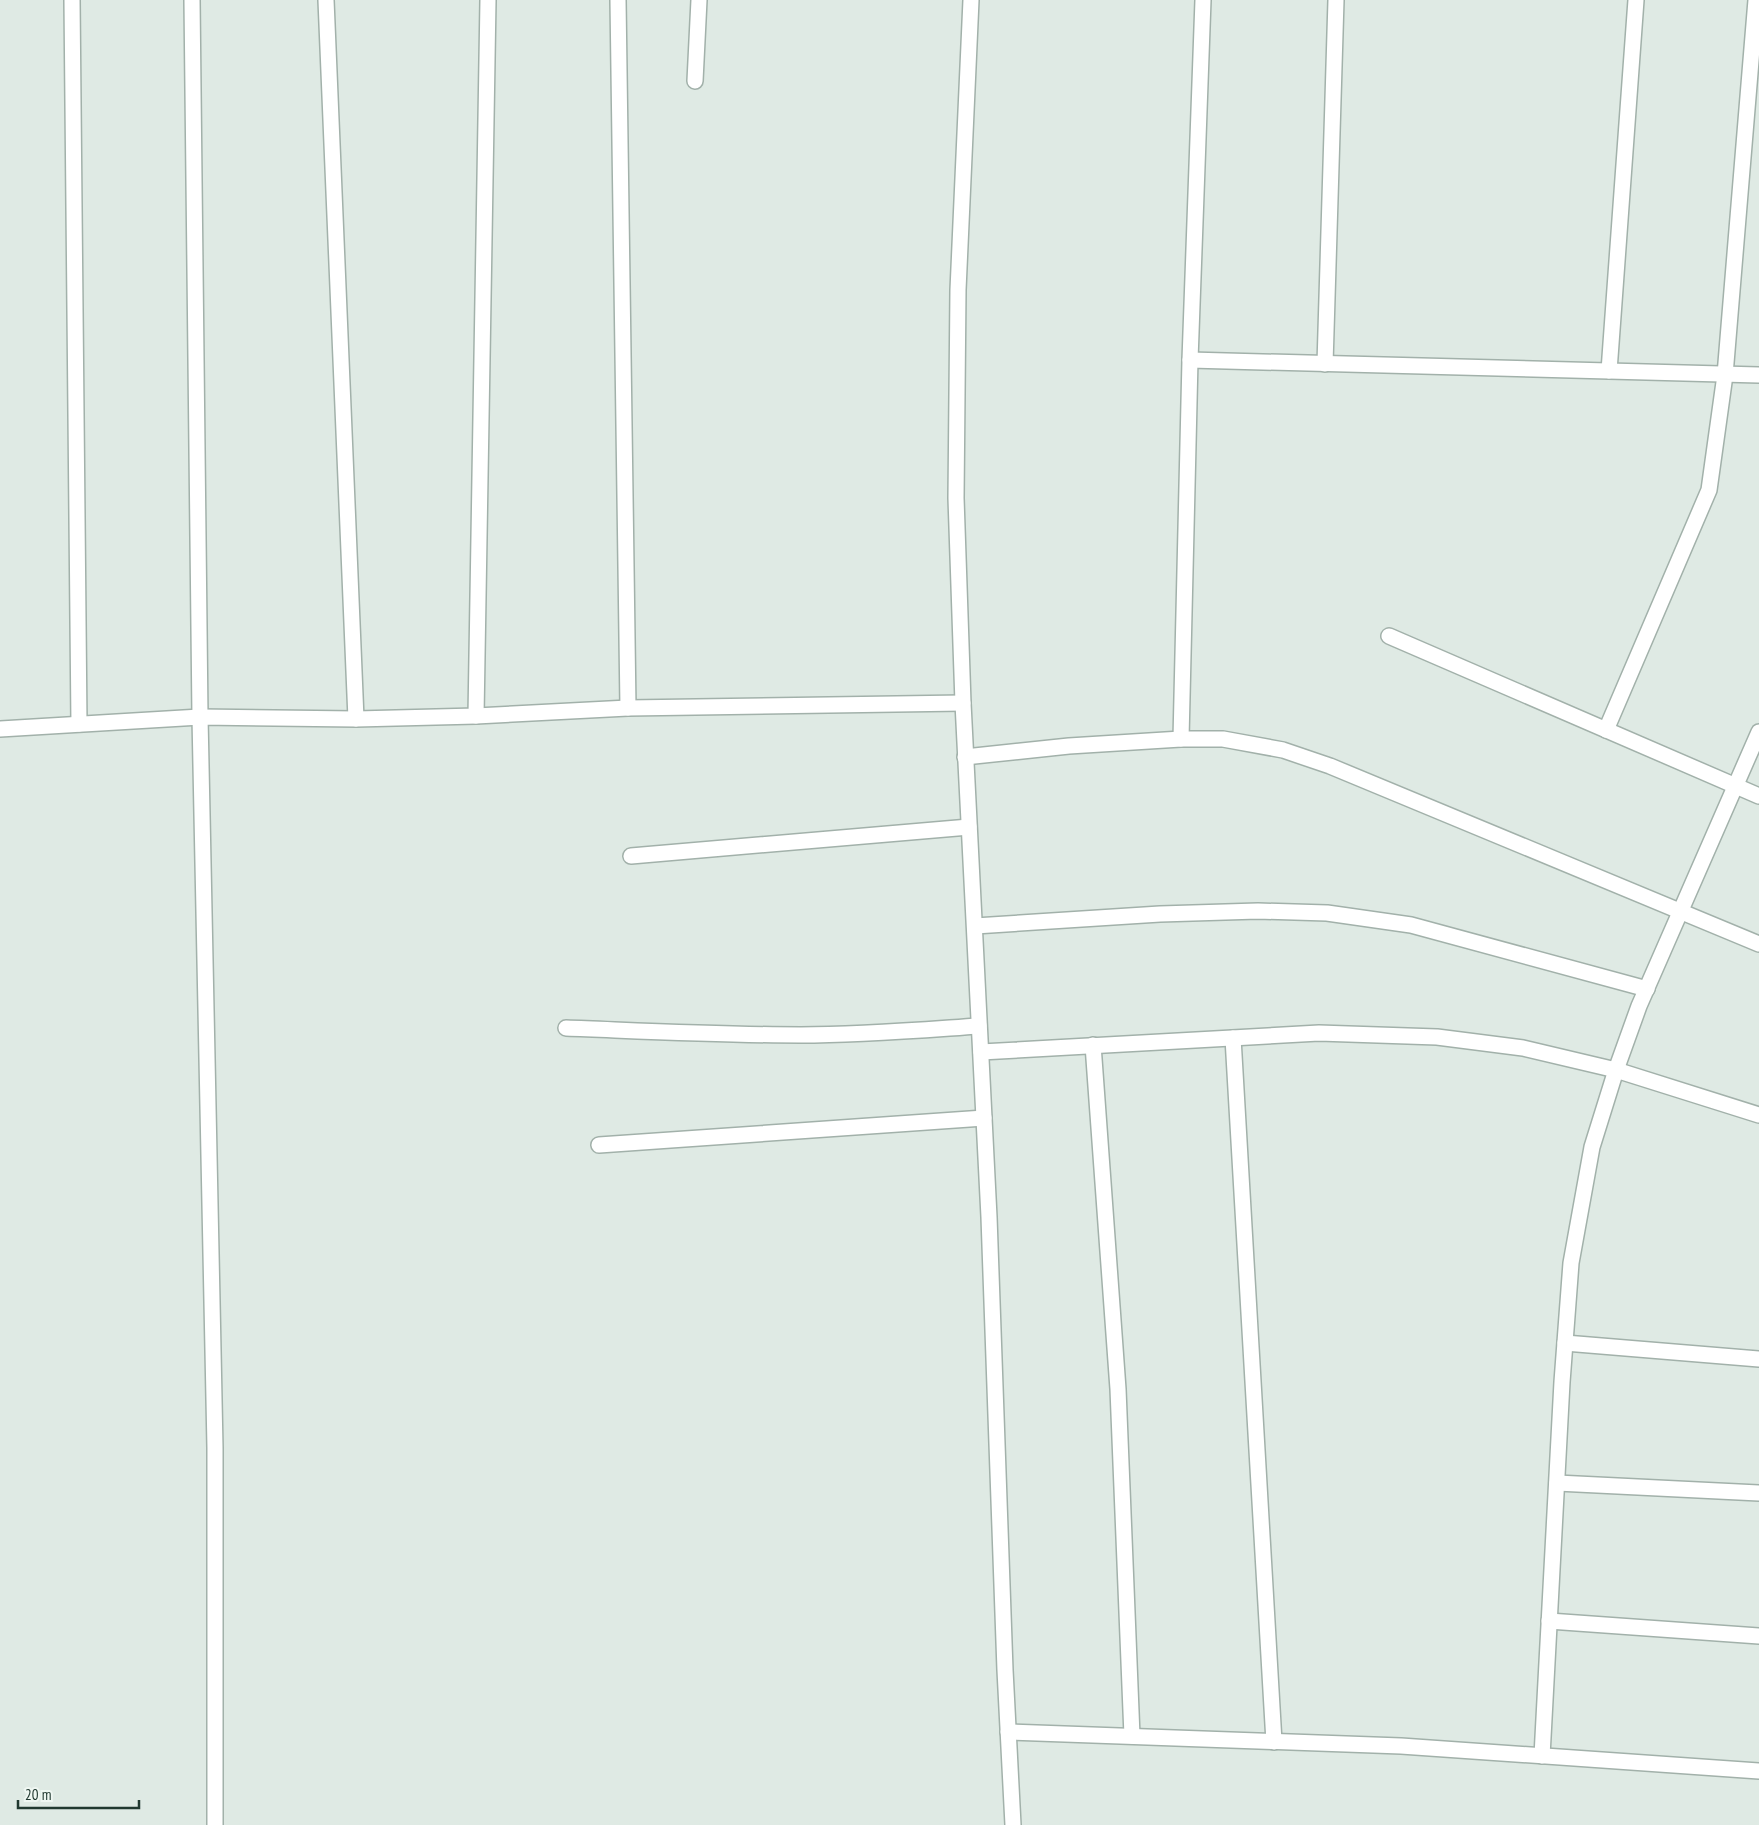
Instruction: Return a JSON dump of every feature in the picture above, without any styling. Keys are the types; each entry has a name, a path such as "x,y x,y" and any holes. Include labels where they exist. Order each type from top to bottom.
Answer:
{"street":[{"path":"72,0 79,724"},
{"path":"192,0 200,717 215,1438 215,1825"},
{"path":"326,0 356,719"},
{"path":"476,716 488,0"},
{"path":"618,0 628,708"},
{"path":"695,81 699,0"},
{"path":"971,0 958,310 956,498 965,757 989,1217 1013,1825"},
{"path":"1182,739 1190,360 1203,0"},
{"path":"1325,364 1336,0"},
{"path":"1609,372 1636,0"},
{"path":"1606,730 1709,490 1725,375 1756,0"},
{"path":"1190,360 1759,375"},
{"path":"1389,636 1759,796"},
{"path":"0,728 200,717 356,719 476,716 628,708 963,703"},
{"path":"1542,1756 1571,1263 1592,1147 1616,1070 1639,1006 1759,732"},
{"path":"965,757 1069,746 1182,739 1222,739 1283,750 1330,766 1759,944"},
{"path":"631,856 969,828"},
{"path":"975,926 1160,914 1258,911 1327,913 1411,925 1648,989"},
{"path":"566,1028 803,1035 980,1026"},
{"path":"981,1052 1320,1033 1437,1036 1523,1048 1616,1070 1759,1115"},
{"path":"1232,1038 1274,1742"},
{"path":"1093,1045 1118,1388 1132,1736"},
{"path":"599,1145 984,1118"},
{"path":"1565,1343 1759,1359"},
{"path":"1557,1483 1759,1493"},
{"path":"1549,1621 1759,1636"},
{"path":"1008,1732 1401,1746 1759,1771"}]}
